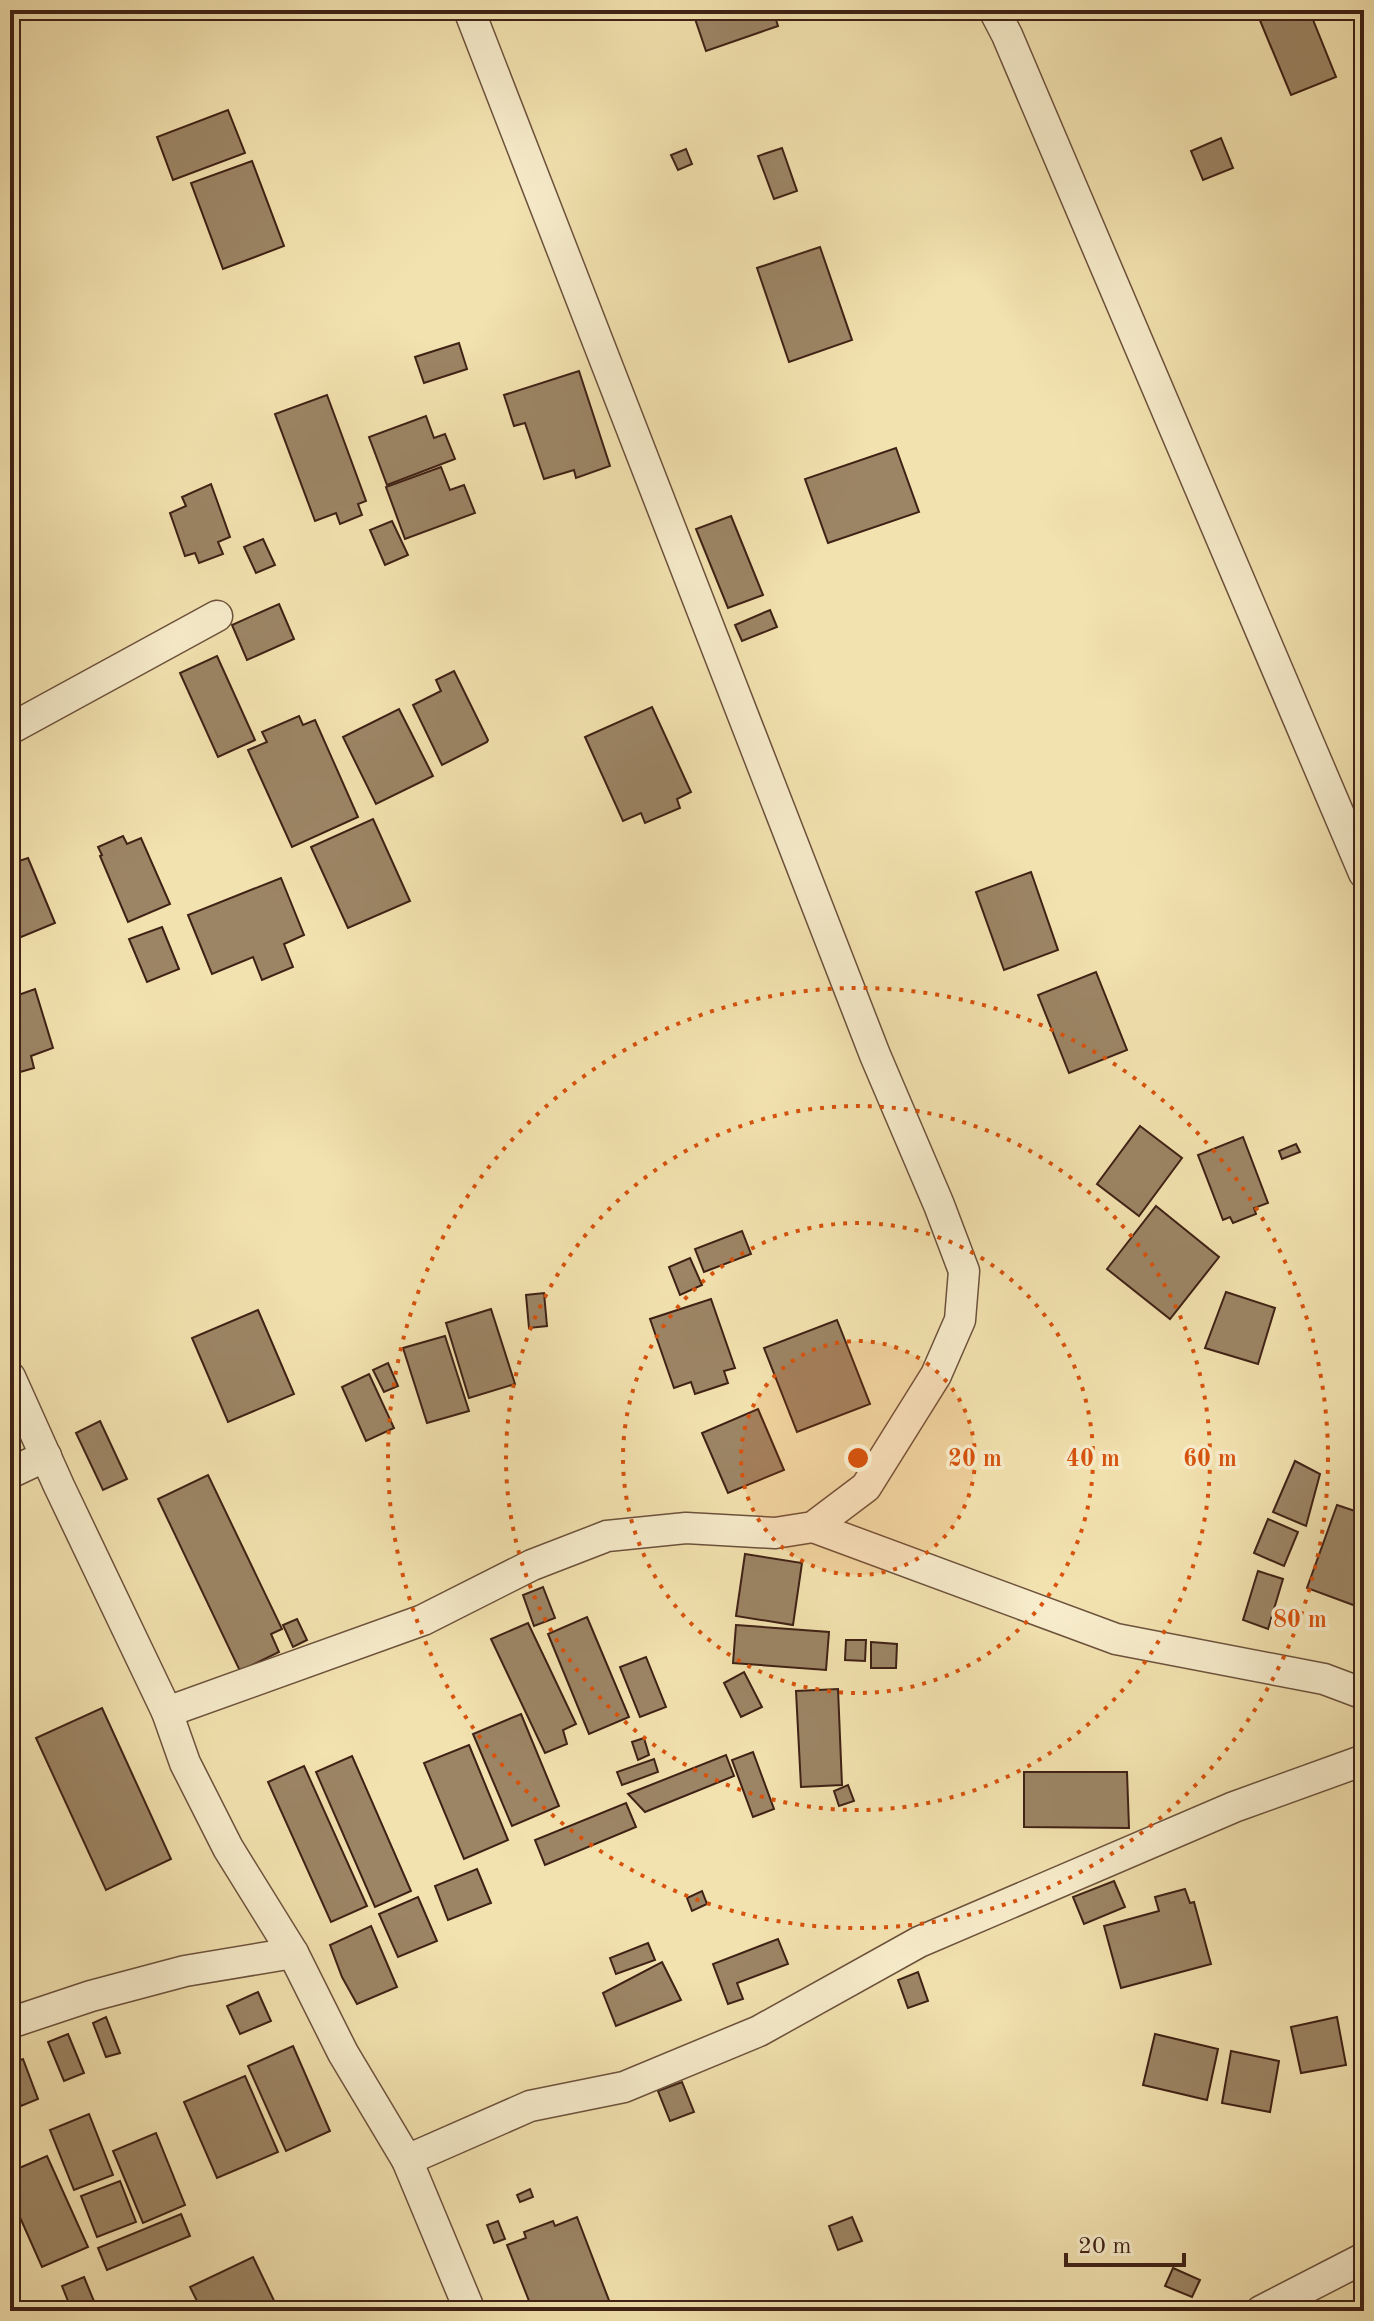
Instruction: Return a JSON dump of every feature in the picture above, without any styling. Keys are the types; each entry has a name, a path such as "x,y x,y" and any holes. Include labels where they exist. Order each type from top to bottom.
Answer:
{"street":[{"path":"167,1712 423,1620 532,1565 607,1536 686,1528 775,1533 813,1527 866,1487 936,1375 960,1320 964,1271 870,1040 469,10"},
{"path":"994,10 1364,873"},
{"path":"10,729 217,616"},
{"path":"10,1377 167,1712 185,1763 228,1848 293,1953 343,2053 407,2160 470,2311"},
{"path":"10,1473 46,1456"},
{"path":"813,1527 1116,1639 1324,1679 1364,1694"},
{"path":"407,2160 530,2106 624,2087 746,2036 933,1936 1234,1807 1364,1760"},
{"path":"10,2023 91,1996 185,1971 293,1953"},
{"path":"1261,2311 1292,2304 1364,2258"}],"building":[{"path":"692,10 773,10 778,26 706,51"},
{"path":"1278,10 1309,10 1336,77 1291,95 1259,18"},
{"path":"228,110 245,153 173,180 157,137"},
{"path":"1221,138 1233,168 1203,180 1191,151"},
{"path":"782,148 797,191 774,199 758,156"},
{"path":"686,149 692,164 678,170 671,155"},
{"path":"252,161 284,246 223,269 191,183"},
{"path":"820,247 852,340 789,362 757,268"},
{"path":"459,343 467,369 424,383 415,357"},
{"path":"579,371 610,466 576,478 574,470 544,479 525,423 514,426 504,395"},
{"path":"327,395 366,501 358,504 362,515 340,524 336,513 315,521 275,414"},
{"path":"426,416 434,438 445,434 455,459 387,485 369,437"},
{"path":"896,448 919,512 828,543 805,479"},
{"path":"441,467 450,490 464,485 475,513 405,539 386,487"},
{"path":"211,484 230,537 218,542 223,554 199,563 195,553 185,556 170,513 186,506 182,497"},
{"path":"731,516 763,595 728,608 696,529"},
{"path":"392,521 408,555 385,565 370,530"},
{"path":"263,539 275,565 256,573 244,547"},
{"path":"279,604 294,639 247,660 232,625"},
{"path":"770,610 777,627 742,641 735,625"},
{"path":"217,656 255,740 218,757 180,673"},
{"path":"454,671 488,740 442,765 413,705 441,691 436,680"},
{"path":"652,707 691,792 677,799 680,808 645,823 641,813 623,821 585,737"},
{"path":"399,709 433,776 376,804 343,737"},
{"path":"299,716 303,725 315,720 358,817 292,847 248,750 267,742 262,732"},
{"path":"373,819 410,901 348,928 311,847"},
{"path":"123,836 127,844 141,838 170,904 128,922 98,847"},
{"path":"28,858 55,923 14,940 10,930 10,864"},
{"path":"1031,872 1058,950 1004,970 976,892"},
{"path":"281,878 304,935 284,944 293,967 262,980 253,957 212,974 188,915"},
{"path":"162,927 179,969 147,982 129,939"},
{"path":"1096,972 1127,1050 1069,1073 1038,995"},
{"path":"35,989 53,1048 31,1056 34,1068 10,1075 10,998"},
{"path":"1140,1126 1182,1158 1139,1216 1097,1184"},
{"path":"1243,1137 1268,1203 1254,1208 1256,1214 1233,1223 1230,1217 1223,1220 1198,1155"},
{"path":"1296,1144 1300,1152 1282,1159 1279,1151"},
{"path":"1156,1206 1219,1257 1170,1319 1107,1269"},
{"path":"742,1231 751,1254 704,1272 695,1249"},
{"path":"690,1258 702,1285 680,1295 669,1267"},
{"path":"1226,1292 1275,1308 1258,1364 1205,1348"},
{"path":"544,1293 547,1326 529,1328 526,1295"},
{"path":"711,1299 735,1368 724,1371 728,1383 695,1394 691,1382 674,1388 650,1319"},
{"path":"491,1309 515,1384 469,1398 446,1323"},
{"path":"258,1310 294,1394 228,1422 192,1338"},
{"path":"837,1320 870,1404 797,1432 764,1348"},
{"path":"445,1336 469,1411 427,1423 403,1348"},
{"path":"388,1363 398,1386 384,1392 373,1370"},
{"path":"369,1374 394,1428 366,1441 342,1387"},
{"path":"758,1409 784,1470 728,1493 702,1433"},
{"path":"100,1421 127,1479 103,1490 76,1433"},
{"path":"1295,1461 1320,1474 1306,1526 1273,1512"},
{"path":"208,1475 282,1629 271,1634 279,1652 240,1671 158,1499"},
{"path":"1337,1505 1364,1514 1364,1609 1307,1588"},
{"path":"1268,1519 1298,1532 1284,1566 1254,1553"},
{"path":"745,1554 802,1563 793,1625 736,1616"},
{"path":"1258,1571 1283,1579 1268,1629 1243,1620"},
{"path":"543,1587 555,1618 534,1626 523,1595"},
{"path":"587,1617 629,1717 589,1734 548,1634"},
{"path":"297,1619 307,1640 293,1647 283,1625"},
{"path":"528,1623 576,1724 563,1730 567,1744 545,1753 491,1639"},
{"path":"736,1625 829,1632 826,1670 733,1663"},
{"path":"846,1640 866,1640 865,1661 845,1660"},
{"path":"871,1642 897,1644 896,1668 871,1668"},
{"path":"646,1657 666,1707 640,1717 620,1667"},
{"path":"744,1672 762,1707 741,1717 724,1683"},
{"path":"838,1689 842,1785 801,1787 796,1691"},
{"path":"102,1708 171,1859 106,1890 36,1738"},
{"path":"521,1714 559,1806 512,1826 473,1734"},
{"path":"644,1738 649,1755 638,1760 632,1742"},
{"path":"469,1745 508,1840 464,1859 424,1763"},
{"path":"753,1752 774,1809 753,1817 732,1760"},
{"path":"726,1755 734,1776 645,1812 628,1794"},
{"path":"352,1756 411,1891 375,1907 316,1772"},
{"path":"654,1759 658,1772 622,1785 617,1772"},
{"path":"304,1766 367,1906 331,1922 268,1782"},
{"path":"1024,1772 1127,1772 1129,1828 1024,1827"},
{"path":"848,1785 854,1801 839,1806 834,1791"},
{"path":"626,1803 636,1827 545,1865 535,1840"},
{"path":"477,1869 491,1903 448,1920 435,1886"},
{"path":"1114,1881 1125,1907 1084,1924 1073,1897"},
{"path":"1185,1889 1190,1903 1194,1902 1211,1964 1121,1988 1104,1926 1159,1911 1155,1897"},
{"path":"702,1891 707,1904 692,1911 687,1898"},
{"path":"418,1897 437,1941 398,1957 379,1914"},
{"path":"371,1926 397,1987 357,2004 342,1977 330,1945"},
{"path":"778,1939 788,1964 737,1983 743,1999 728,2004 713,1964"},
{"path":"648,1943 655,1960 616,1974 610,1958"},
{"path":"10,1958 18,1977 10,1980"},
{"path":"662,1962 681,2000 616,2026 603,1993"},
{"path":"918,1972 928,2001 908,2008 898,1980"},
{"path":"258,1992 271,2021 240,2034 227,2006"},
{"path":"106,2017 120,2053 106,2057 93,2023"},
{"path":"1337,2017 1346,2065 1301,2073 1291,2027"},
{"path":"68,2034 84,2073 64,2081 48,2042"},
{"path":"1155,2034 1218,2049 1207,2100 1143,2085"},
{"path":"293,2046 330,2131 286,2151 248,2066"},
{"path":"1231,2051 1279,2061 1270,2112 1222,2103"},
{"path":"23,2059 38,2099 21,2106 10,2076 10,2064"},
{"path":"245,2076 278,2152 217,2178 184,2102"},
{"path":"682,2082 694,2112 670,2121 658,2091"},
{"path":"89,2114 113,2175 74,2190 50,2130"},
{"path":"156,2133 185,2205 143,2223 113,2151"},
{"path":"47,2156 88,2247 42,2267 10,2195 10,2172"},
{"path":"120,2181 136,2222 97,2237 81,2196"},
{"path":"530,2189 533,2197 520,2202 517,2195"},
{"path":"181,2214 190,2236 107,2270 98,2248"},
{"path":"577,2217 610,2303 589,2311 533,2311 507,2245 526,2238 524,2232 553,2221 555,2226"},
{"path":"852,2217 862,2241 838,2250 829,2226"},
{"path":"498,2221 505,2239 494,2243 487,2225"},
{"path":"253,2257 279,2311 202,2311 190,2287"},
{"path":"1173,2268 1200,2280 1192,2297 1165,2286"},
{"path":"84,2277 98,2311 72,2311 62,2286"}]}
